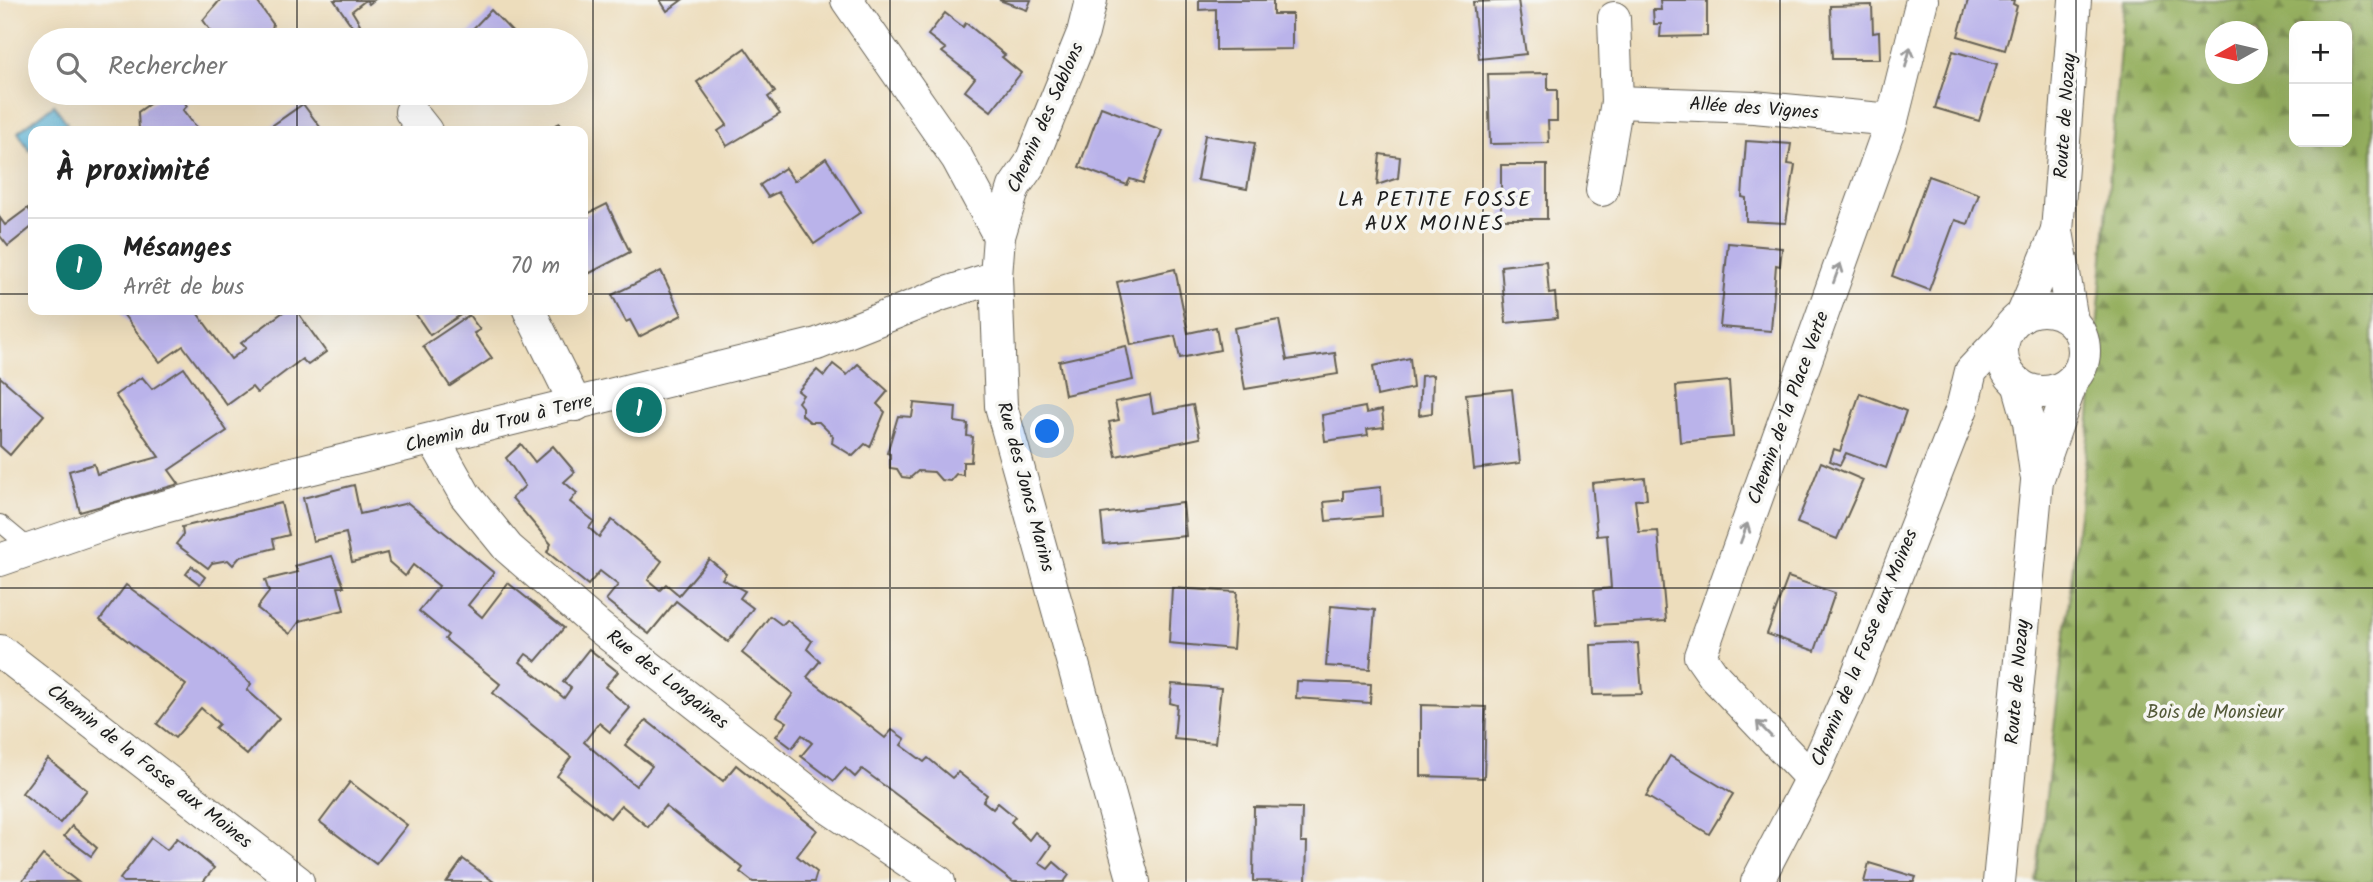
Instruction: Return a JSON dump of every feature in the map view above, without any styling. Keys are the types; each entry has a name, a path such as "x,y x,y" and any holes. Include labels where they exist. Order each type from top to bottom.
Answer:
{"street":[{"path":"848,0 957,158 999,236"},
{"name":"Chemin des Sablons","path":"999,236 1014,187 1030,164 1083,33 1091,0"},
{"name":"Chemin de la Place Verte","path":"1811,778 1714,676 1700,656 1892,120 1922,0"},
{"name":"Route de Nozay","path":"2072,321 2057,231 2075,0"},
{"path":"1602,190 1617,102 1614,18"},
{"name":"Allée des Vignes","path":"1617,102 1754,107 1892,120"},
{"name":"Route de Nozay","path":"2013,326 2057,231"},
{"name":"Rue des Joncs Marins","path":"999,236 996,277 1001,406 1134,882"},
{"name":"Chemin du Trou à Terre","path":"0,560 116,520 256,482 817,344 943,294 996,277"},
{"path":"2048,309 2072,321 2081,335 2084,351 2081,367 2072,380 2058,389 2042,392 2014,379 2002,350 2013,326 2048,309"},
{"path":"531,315 576,405"},
{"name":"Chemin de la Fosse aux Moines","path":"1757,882 1811,778 1856,678 1962,408 1971,371 2013,326"},
{"path":"1962,408 2014,379"},
{"name":"Route de Nozay","path":"1999,882 2037,481 2029,422 2014,379"},
{"name":"Route de Nozay","path":"2037,481 2072,380"},
{"name":"Rue des Longaines","path":"434,440 465,495 508,548 599,627 829,808 939,882"},
{"name":"Chemin de la Fosse aux Moines","path":"0,651 298,882"}],"lane":[{"path":"0,523 30,548"}],"green space":[{"name":"Bois de Monsieur","path":"2124,0 2373,0 2373,882 2036,882 2089,429"}],"water":[{"path":"54,105 67,123 63,126 28,126 28,148 18,132"}],"building":[{"path":"220,0 256,0 273,24 272,28 209,28 203,20"},
{"path":"334,0 366,0 352,11 360,24 353,28"},
{"path":"660,0 682,0 667,11"},
{"path":"999,0 1031,0 1027,10"},
{"path":"1199,0 1273,0 1273,14 1292,14 1292,49 1216,50 1216,9 1199,10"},
{"path":"1518,0 1526,54 1479,59 1473,2"},
{"path":"1660,0 1707,0 1707,36 1660,37 1661,24 1654,24 1653,10 1661,10"},
{"path":"1968,0 2014,0 2013,4 2017,6 2005,50 1958,36"},
{"path":"1872,5 1873,33 1879,32 1880,59 1832,59 1830,6"},
{"path":"491,10 508,28 474,28"},
{"path":"945,13 963,27 966,23 1005,55 1002,57 1021,73 991,111 965,91 975,78 942,52 946,49 928,35"},
{"path":"745,48 775,92 768,97 780,114 727,146 718,131 727,125 697,82"},
{"path":"1953,51 1997,64 1979,121 1935,108"},
{"path":"1548,73 1548,90 1557,90 1557,121 1548,121 1549,143 1490,144 1488,74"},
{"path":"148,105 186,105 183,110 195,126 139,126 138,112"},
{"path":"304,105 319,126 272,126"},
{"path":"1101,107 1162,130 1143,183 1130,179 1127,185 1079,167"},
{"path":"1205,135 1255,143 1247,189 1197,180"},
{"path":"1746,141 1791,144 1788,164 1795,165 1786,223 1746,221 1746,198 1742,197"},
{"path":"1380,154 1400,157 1398,178 1377,185"},
{"path":"826,158 861,212 814,244 778,192 768,197 760,185 785,168 794,181"},
{"path":"1501,165 1547,165 1547,219 1501,219"},
{"path":"1928,176 1979,194 1968,224 1955,220 1929,290 1892,276"},
{"path":"607,204 630,252 588,274 588,214"},
{"path":"28,208 28,230 8,246 0,236 0,218 5,225"},
{"path":"1728,243 1782,248 1780,266 1776,265 1771,331 1720,327"},
{"path":"1546,261 1549,294 1555,293 1557,318 1506,323 1501,266"},
{"path":"1175,269 1188,333 1216,327 1220,350 1180,358 1175,336 1131,345 1117,282"},
{"path":"661,271 682,315 639,337 630,320 626,322 612,295"},
{"path":"124,315 199,315 231,359 246,348 241,343 279,315 300,315 326,352 308,365 302,359 257,393 252,387 227,405 183,346 160,362"},
{"path":"416,315 460,315 430,335"},
{"path":"469,315 480,330 474,333 492,358 450,386 423,346"},
{"path":"1279,320 1287,360 1335,353 1338,374 1245,389 1234,328"},
{"path":"1126,346 1133,380 1065,395 1059,361"},
{"path":"1410,358 1413,388 1377,396 1373,366"},
{"path":"833,364 847,375 858,364 888,391 877,404 885,412 870,447 865,444 853,456 832,443 833,436 819,422 810,422 802,415 802,407 798,402 803,395 798,391 817,370 824,376"},
{"path":"184,368 227,431 169,470 179,484 80,512 69,471 94,464 97,474 159,457 115,395 142,377 152,389"},
{"path":"1433,375 1432,413 1419,415 1421,376"},
{"path":"0,377 44,415 10,455 0,446"},
{"path":"1729,381 1733,437 1680,442 1676,386"},
{"path":"1512,389 1520,463 1474,469 1466,394"},
{"path":"1860,393 1906,411 1886,468 1846,453 1840,465 1830,461 1834,449 1840,451"},
{"path":"1150,395 1153,413 1193,405 1200,438 1116,456 1109,422 1119,420 1115,402"},
{"path":"914,403 956,407 955,422 968,424 967,436 973,437 971,462 963,462 963,475 956,474 950,481 941,480 934,472 918,471 910,478 902,477 897,469 890,468 890,454 887,453 898,416 912,417"},
{"path":"1365,407 1366,413 1382,410 1384,427 1367,429 1368,435 1325,441 1322,415"},
{"path":"521,444 535,462 553,446 575,472 564,482 577,493 570,502 594,521 589,528 599,537 612,520 662,561 648,580 660,590 666,584 679,595 709,559 726,573 722,579 745,591 740,598 753,608 728,642 676,601 649,634 606,600 618,585 600,571 588,585 547,552 551,544 512,498 525,486 506,458"},
{"path":"1821,462 1863,480 1837,539 1797,523"},
{"path":"1645,478 1647,499 1635,500 1639,532 1658,531 1666,621 1597,625 1594,590 1611,588 1607,535 1597,536 1592,483"},
{"path":"354,485 360,514 408,503 494,573 468,605 482,617 508,583 564,628 536,661 526,654 520,662 564,698 571,688 563,682 589,649 618,672 605,687 630,708 610,732 599,723 584,742 636,786 652,766 625,745 646,720 723,781 736,765 817,830 797,856 817,872 814,882 753,882 740,872 743,868 665,806 648,827 621,805 610,818 557,776 571,757 493,693 500,684 445,639 448,635 419,611 439,586 413,565 405,576 389,562 387,553 352,562 346,533 313,541 303,498"},
{"path":"1381,487 1382,516 1326,521 1324,502 1343,500 1343,491"},
{"path":"281,503 289,535 273,539 275,548 240,557 233,565 228,560 212,563 208,568 176,544 183,535 182,527"},
{"path":"1183,503 1186,536 1104,544 1101,514"},
{"path":"332,556 344,587 338,587 344,610 300,621 290,634 257,608 269,592 265,580 298,572 295,566"},
{"path":"192,566 205,577 200,584 186,574"},
{"path":"1788,577 1835,593 1815,651 1767,634"},
{"path":"126,585 213,649 251,684 247,690 279,718 247,755 215,728 219,724 201,708 175,738 157,724 186,685 100,620"},
{"path":"1172,588 1237,592 1233,649 1169,643"},
{"path":"1331,606 1375,610 1370,669 1326,666"},
{"path":"770,616 782,625 787,620 812,641 807,649 820,661 807,677 885,738 892,730 905,739 901,745 924,762 928,758 952,778 958,772 987,795 983,801 993,809 998,803 1015,817 1011,822 1029,840 1035,832 1051,846 1039,863 1048,869 1054,862 1069,875 1064,882 1013,882 862,769 855,777 845,768 834,781 801,756 812,743 802,735 792,748 776,736 787,722 777,716 793,694 742,653"},
{"path":"1638,643 1642,694 1593,695 1591,645"},
{"path":"1297,681 1371,684 1370,703 1296,698"},
{"path":"1172,684 1221,688 1215,743 1174,739 1177,705 1170,703"},
{"path":"1421,705 1486,707 1484,778 1421,776"},
{"path":"1670,756 1733,794 1709,834 1646,796"},
{"path":"48,759 87,790 60,823 22,793"},
{"path":"350,782 407,825 376,864 320,822"},
{"path":"1254,807 1302,808 1301,842 1307,842 1306,882 1253,881"},
{"path":"72,826 97,848 91,856 64,836"},
{"path":"151,838 167,850 177,838 214,868 203,882 123,882 120,879"},
{"path":"43,855 78,882 22,882"},
{"path":"463,859 494,882 447,882"},
{"path":"1869,863 1916,877 1914,882 1864,882"}],"place":[{"name":"Mésanges","path":"639,410"}],"district":[{"name":"LA PETITE FOSSE AUX MOINES","path":"1435,212"}]}
